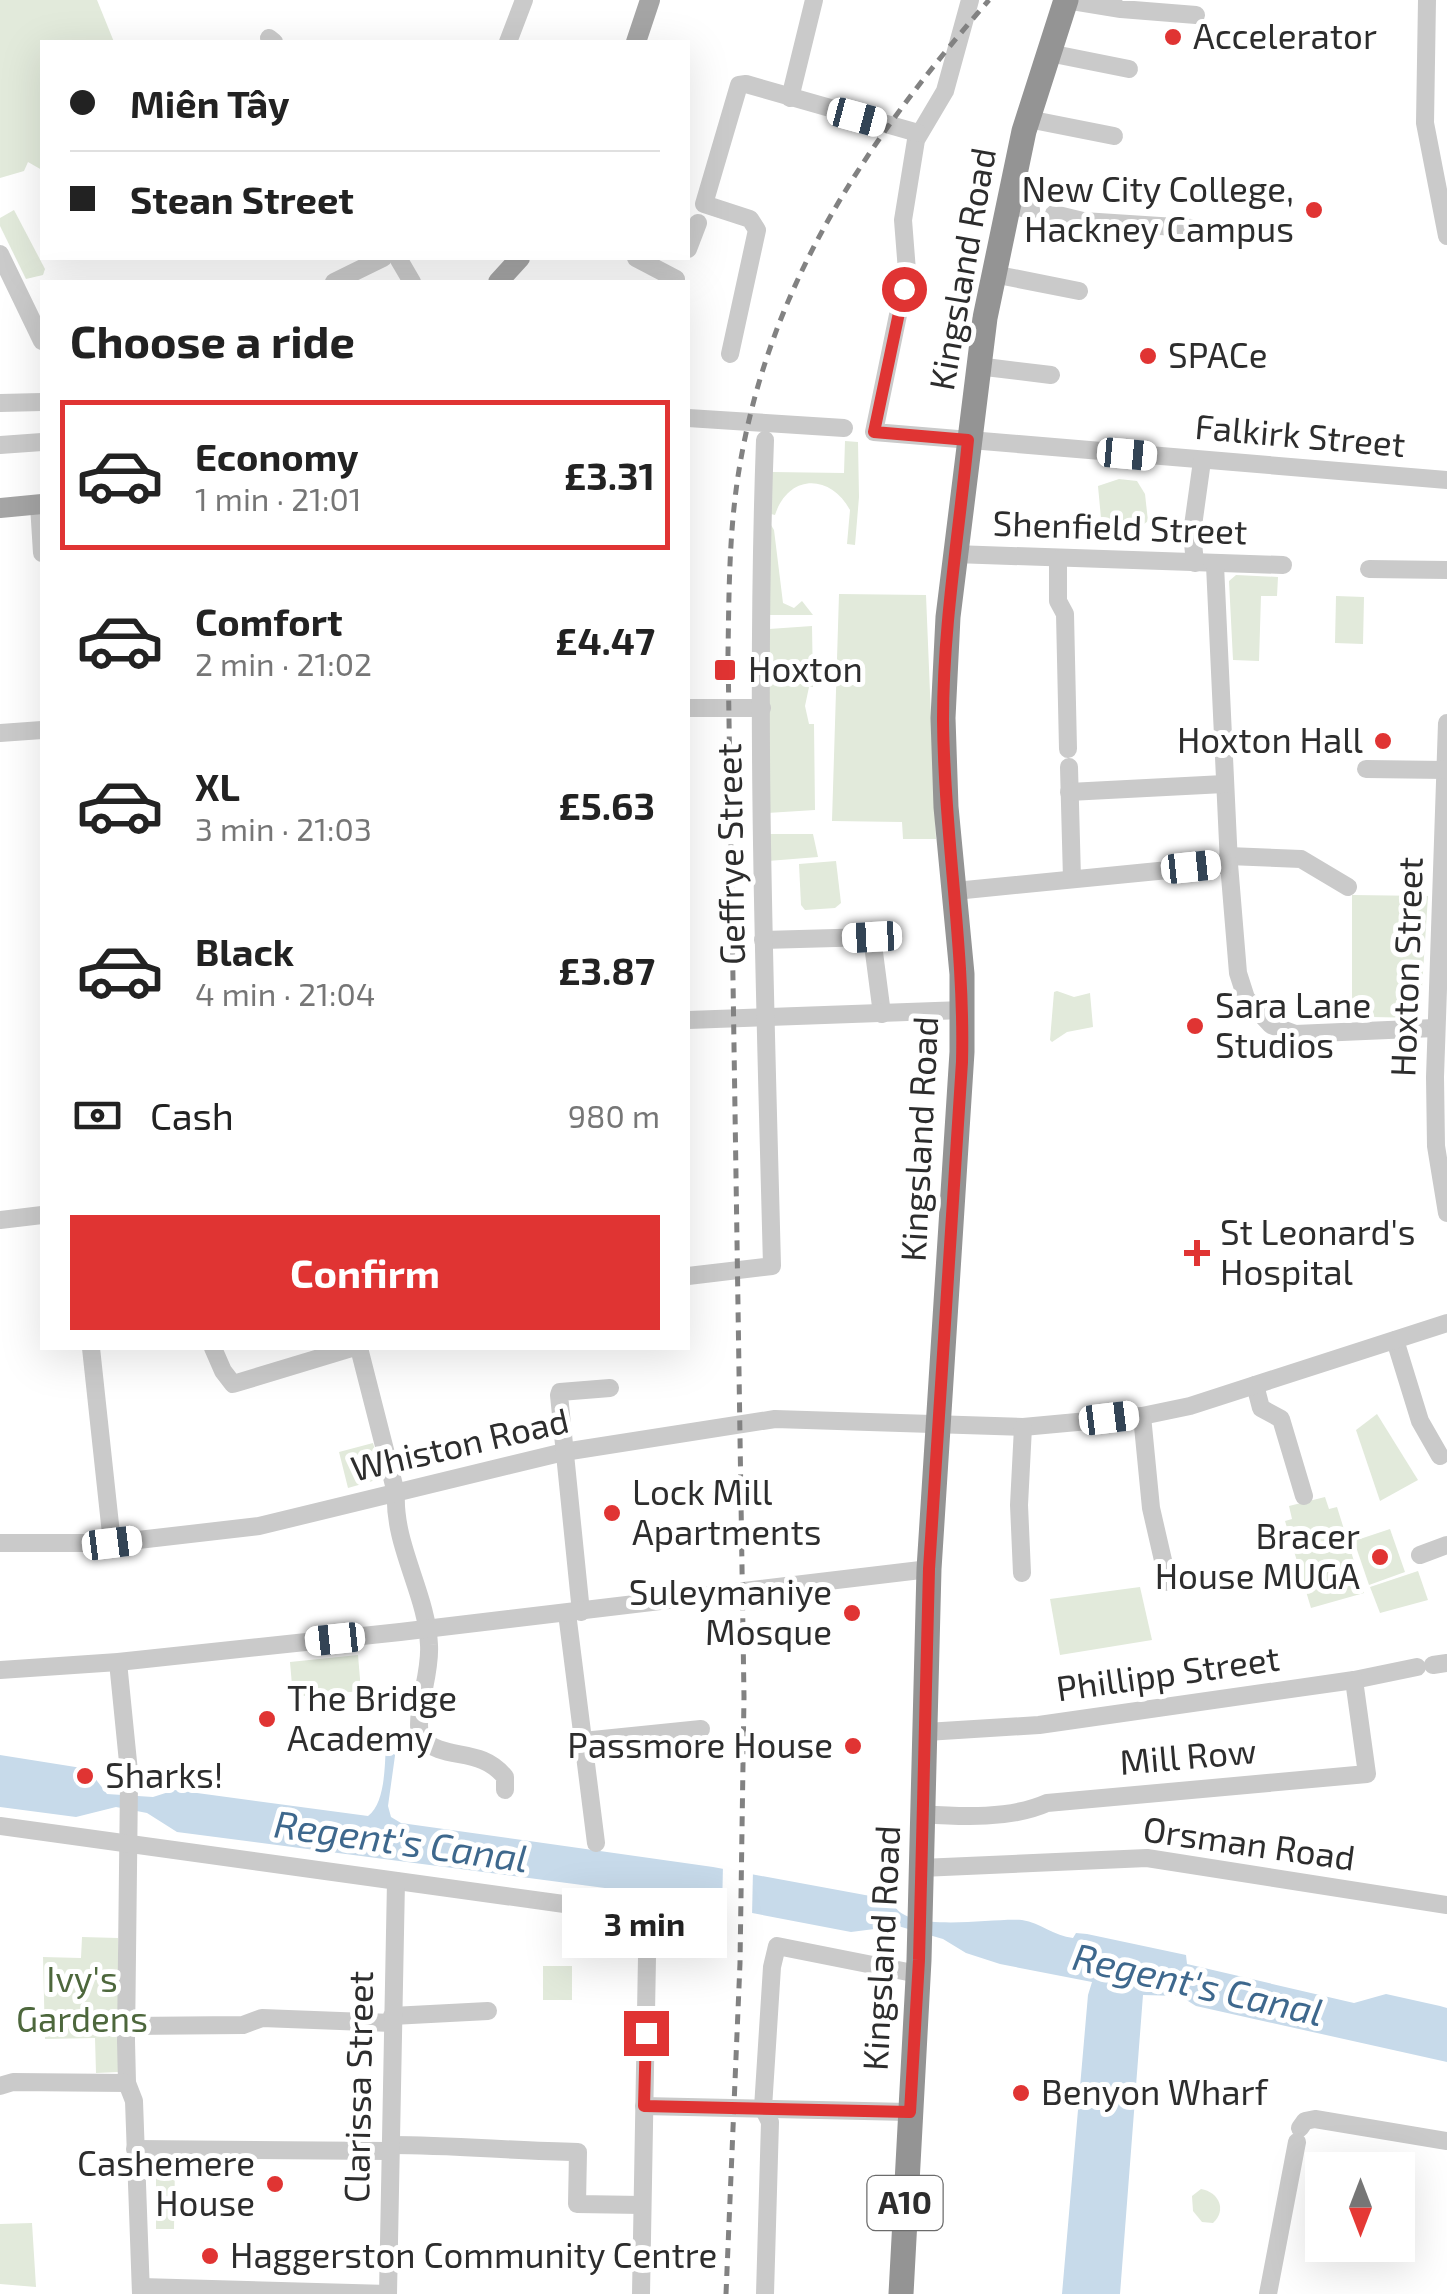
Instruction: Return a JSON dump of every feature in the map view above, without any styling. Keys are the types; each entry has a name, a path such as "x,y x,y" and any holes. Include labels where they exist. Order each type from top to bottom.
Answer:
{"highway":[{"name":"Kingsland Road","path":"901,2294 919,1962 929,1569 963,1010 946,808 943,718 954,554 994,274 1020,207 1028,119 1066,0"}],"main road":[{"path":"637,40 650,0"},
{"path":"500,280 518,260"},
{"path":"0,508 40,505"}],"street":[{"path":"509,40 524,0"},
{"path":"790,98 814,0"},
{"path":"730,354 757,230 750,220 704,204 739,85 918,133 945,91 970,0"},
{"path":"1066,0 1196,15"},
{"path":"1427,0 1424,107 1441,174 1447,236"},
{"path":"1049,53 1129,69"},
{"path":"1028,119 1114,136"},
{"name":"Falkirk Street","path":"918,133 902,220 907,271 874,432 1447,480"},
{"path":"1054,214 1083,222 1191,228"},
{"path":"690,244 698,223"},
{"path":"0,254 40,337"},
{"path":"338,280 380,260"},
{"path":"639,260 673,280"},
{"path":"994,274 1079,291"},
{"path":"978,366 1051,375"},
{"path":"0,403 40,402"},
{"path":"690,418 844,428"},
{"name":"Geffrye Street","path":"690,1276 772,1266 762,940 765,440"},
{"path":"0,445 40,442"},
{"path":"1195,563 1192,532 1202,461"},
{"name":"Shenfield Street","path":"954,554 1282,565"},
{"path":"1058,560 1058,600 1065,614 1072,879"},
{"path":"1214,564 1228,860 1238,973 1246,998 1271,1025 1295,1034 1435,1028"},
{"path":"1369,569 1447,570"},
{"path":"690,708 762,708"},
{"name":"Hoxton Street","path":"1447,723 1444,961 1435,1028 1436,1146 1447,1213"},
{"path":"0,733 40,730"},
{"path":"1366,770 1446,770"},
{"path":"1068,792 1224,784"},
{"path":"955,891 1228,860 1301,859 1316,864 1348,887"},
{"path":"762,940 872,937 882,1014"},
{"path":"690,1020 963,1010"},
{"path":"0,1220 40,1214"},
{"name":"Whiston Road","path":"0,1543 112,1543 260,1526 564,1452 775,1419 1022,1427 1142,1416 1190,1406 1447,1323"},
{"path":"1395,1340 1420,1421 1440,1456"},
{"path":"91,1350 112,1543"},
{"path":"215,1350 223,1372 233,1384 348,1350"},
{"path":"356,1350 396,1493 396,1512 428,1629 429,1668 418,1726 420,1738 442,1751 484,1758 505,1777 505,1790"},
{"path":"1255,1385 1261,1408 1281,1420 1304,1496"},
{"path":"596,1843 583,1741 560,1392 610,1388"},
{"path":"1142,1416 1151,1508 1168,1582"},
{"path":"1022,1427 1022,1574"},
{"path":"1420,1555 1447,1545"},
{"path":"0,1670 118,1662 428,1629 929,1569"},
{"path":"118,1662 129,1778 126,2026 128,2082 134,2101 140,2291 388,2294"},
{"name":"Phillipp Street","path":"926,1732 1039,1725 1433,1665"},
{"name":"Mill Row","path":"923,1814 964,1817 1036,1808 1047,1802 1366,1774 1354,1680"},
{"path":"583,1741 701,1729"},
{"path":"0,1826 634,1914 646,1922 716,1933"},
{"name":"Orsman Road","path":"921,1868 1147,1858 1447,1905"},
{"name":"Clarissa Street","path":"388,2294 396,1881"},
{"path":"641,2294 646,1922"},
{"path":"765,2294 770,2122 763,2108 772,1968 777,1946 919,1962"},
{"path":"126,2026 243,2026 262,2018 392,2020 488,2011"},
{"path":"0,2086 13,2082 128,2082"},
{"path":"644,2106 910,2112"},
{"path":"1268,2294 1298,2135 1305,2121 1315,2118 1447,2142"},
{"path":"135,2148 474,2145 489,2150 578,2152 577,2204 642,2204"}],"green space":[{"path":"0,0 97,0 113,40 40,40 40,169 28,162 24,171 0,178"},
{"path":"14,210 45,269 43,275 26,279 0,226 0,218"},
{"path":"845,441 858,442 855,545 847,544 850,510 832,489 810,483 799,486 781,501 775,515 771,514 772,472 844,473"},
{"path":"1119,479 1137,481 1145,494 1148,521 1131,534 1102,529 1098,486"},
{"path":"768,520 774,530 783,603 794,608 802,601 813,615 769,615"},
{"path":"1236,575 1278,577 1277,596 1261,596 1259,661 1233,660 1229,581"},
{"path":"839,594 926,595 936,839 903,839 902,822 832,821"},
{"path":"1336,596 1364,597 1363,644 1335,643"},
{"path":"812,626 813,687 809,687 805,706 809,724 814,724 815,810 767,813 769,629"},
{"path":"766,834 813,834 818,857 768,861"},
{"path":"836,861 841,903 835,908 805,910 801,905 799,864"},
{"path":"1352,895 1428,896 1420,1018 1373,1017 1372,1007 1352,1008"},
{"path":"1054,992 1074,997 1090,993 1093,1027 1067,1032 1052,1042"},
{"path":"1377,1414 1418,1480 1380,1501 1356,1430"},
{"path":"373,1443 382,1474 376,1480 348,1488 339,1452"},
{"path":"1325,1497 1329,1509 1337,1507 1364,1593 1311,1608 1285,1521 1292,1519 1289,1506"},
{"name":"Bracer House MUGA","path":"1390,1529 1405,1572 1369,1585 1354,1541"},
{"path":"1418,1571 1428,1600 1380,1613 1370,1587"},
{"path":"1140,1587 1152,1640 1060,1655 1050,1599"},
{"path":"358,1655 361,1691 293,1697 290,1662"},
{"name":"Ivy's Gardens","path":"82,1937 118,1938 119,2072 96,2073 95,2038 45,2039 43,1957 81,1958"},
{"path":"543,1966 572,1966 572,2000 543,2000"},
{"path":"162,2162 175,2162 174,2229 156,2229 156,2169"},
{"path":"1201,2189 1219,2202 1220,2213 1213,2223 1202,2222 1193,2211 1192,2196"},
{"path":"32,2223 36,2287 0,2284 0,2224"}],"water":[{"name":"Regent's Canal","path":"387,1732 398,1734 388,1806 391,1817 401,1823 713,1867 892,1900 899,1911 929,1921 1022,1920 1066,1937 1087,1934 1186,1955 1187,1964 1354,2003 1386,1994 1440,2006 1447,2008 1447,2062 1196,2006 1180,1996 1143,1995 1120,2294 1062,2294 1092,1982 1000,1964 966,1953 943,1939 898,1926 851,1932 658,1895 177,1832 147,1813 116,1807 76,1817 0,1807 0,1755 88,1769 107,1794 153,1797 175,1790 368,1816 382,1789"}],"pier":[{"path":"723,1864 753,1869 752,1917 722,1911"}],"railway":[{"path":"726,2294 740,1963 744,1697 728,654 734,511 755,397 801,272 866,159 989,0"}],"place":[{"name":"Accelerator","path":"1173,37"},
{"name":"New City College, Hackney Campus","path":"1314,210"},
{"name":"SPACe","path":"1148,356"},
{"name":"Hoxton","path":"725,670"},
{"name":"Hoxton Hall","path":"1383,741"},
{"name":"Sara Lane Studios","path":"1195,1026"},
{"name":"St Leonard's Hospital","path":"1197,1253"},
{"name":"Lock Mill Apartments","path":"612,1513"},
{"name":"Bracer House MUGA","path":"1380,1557"},
{"name":"Suleymaniye Mosque","path":"852,1613"},
{"name":"The Bridge Academy","path":"267,1719"},
{"name":"Passmore House","path":"853,1746"},
{"name":"Sharks!","path":"85,1776"},
{"name":"Benyon Wharf","path":"1021,2093"},
{"name":"Cashemere House","path":"275,2184"},
{"name":"Haggerston Community Centre","path":"210,2256"}],"route":[{"path":"646,2033 644,2106 910,2112 919,1960 929,1569 962,1062 963,989 946,808 943,718 948,617 968,440 874,432 904,289"}]}
